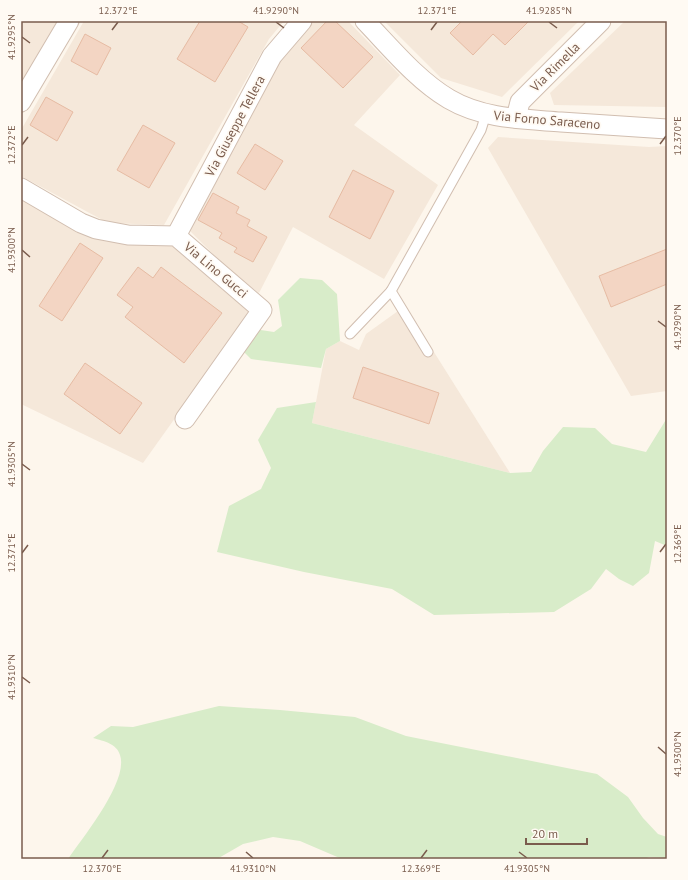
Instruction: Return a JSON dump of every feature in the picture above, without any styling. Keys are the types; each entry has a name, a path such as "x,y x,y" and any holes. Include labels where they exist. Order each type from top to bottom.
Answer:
{"street":[{"path":"21,102 69,21"},
{"name":"Via Giuseppe Tellera","path":"176,236 272,56 302,21"},
{"name":"Via Forno Saraceno","path":"364,21 417,74 438,92 451,100 486,114 516,118 667,129"},
{"name":"Via Rimella","path":"516,118 520,102 601,21"},
{"name":"Via Lino Gucci","path":"21,188 81,223 96,229 128,235 176,236 262,310 185,419"}],"lane":[{"path":"350,334 391,291 482,130 486,114"},
{"path":"391,291 428,352"}],"shaded area":[{"path":"21,21 58,21 21,83"},
{"path":"84,21 284,21 269,39 164,225 108,223 21,176 21,130"},
{"path":"313,21 348,21 400,75 354,125 438,185 384,279 293,227 259,293 232,273 189,230 280,60"},
{"path":"384,21 579,21 502,97 441,78"},
{"path":"625,21 667,21 667,107 554,105 550,93"},
{"path":"498,137 649,147 667,146 667,391 631,396 488,148"},
{"path":"21,195 104,241 172,246 250,313 143,463 21,404"},
{"path":"405,306 510,473 312,423 326,349 340,341 359,350 366,334"}],"green space":[{"path":"300,278 322,280 337,294 340,341 326,349 321,368 251,359 239,347 254,329 274,332 282,326 278,300"},
{"path":"316,402 312,423 510,473 531,472 543,451 563,427 595,428 612,444 646,452 667,418 667,546 655,541 649,573 633,586 619,579 606,569 591,589 554,612 434,615 392,589 304,572 217,552 229,506 261,489 271,468 258,440 277,408"},
{"path":"219,706 355,717 406,736 597,774 628,797 643,818 658,834 667,837 667,858 342,859 300,841 273,837 243,844 217,859 68,859 111,794 118,779 121,766 120,755 116,748 101,740 93,738 111,726 133,727"}],"building":[{"path":"200,21 238,21 248,27 215,82 177,59"},
{"path":"327,21 335,21 373,57 343,88 301,48"},
{"path":"462,21 529,21 505,45 493,34 473,55 450,33"},
{"path":"85,34 111,48 97,75 71,61"},
{"path":"46,97 73,112 57,141 30,125"},
{"path":"143,125 175,143 149,188 117,170"},
{"path":"255,144 283,161 265,190 237,173"},
{"path":"353,170 394,191 370,239 329,217"},
{"path":"213,193 239,207 236,213 250,220 247,226 267,237 253,262 234,252 237,248 219,238 222,233 198,220"},
{"path":"80,243 103,258 62,321 39,306"},
{"path":"667,249 667,284 611,307 599,276"},
{"path":"138,267 153,278 161,267 222,313 184,363 125,317 133,307 117,295"},
{"path":"85,363 142,403 120,434 64,394"},
{"path":"363,367 439,393 429,424 353,398"}]}
